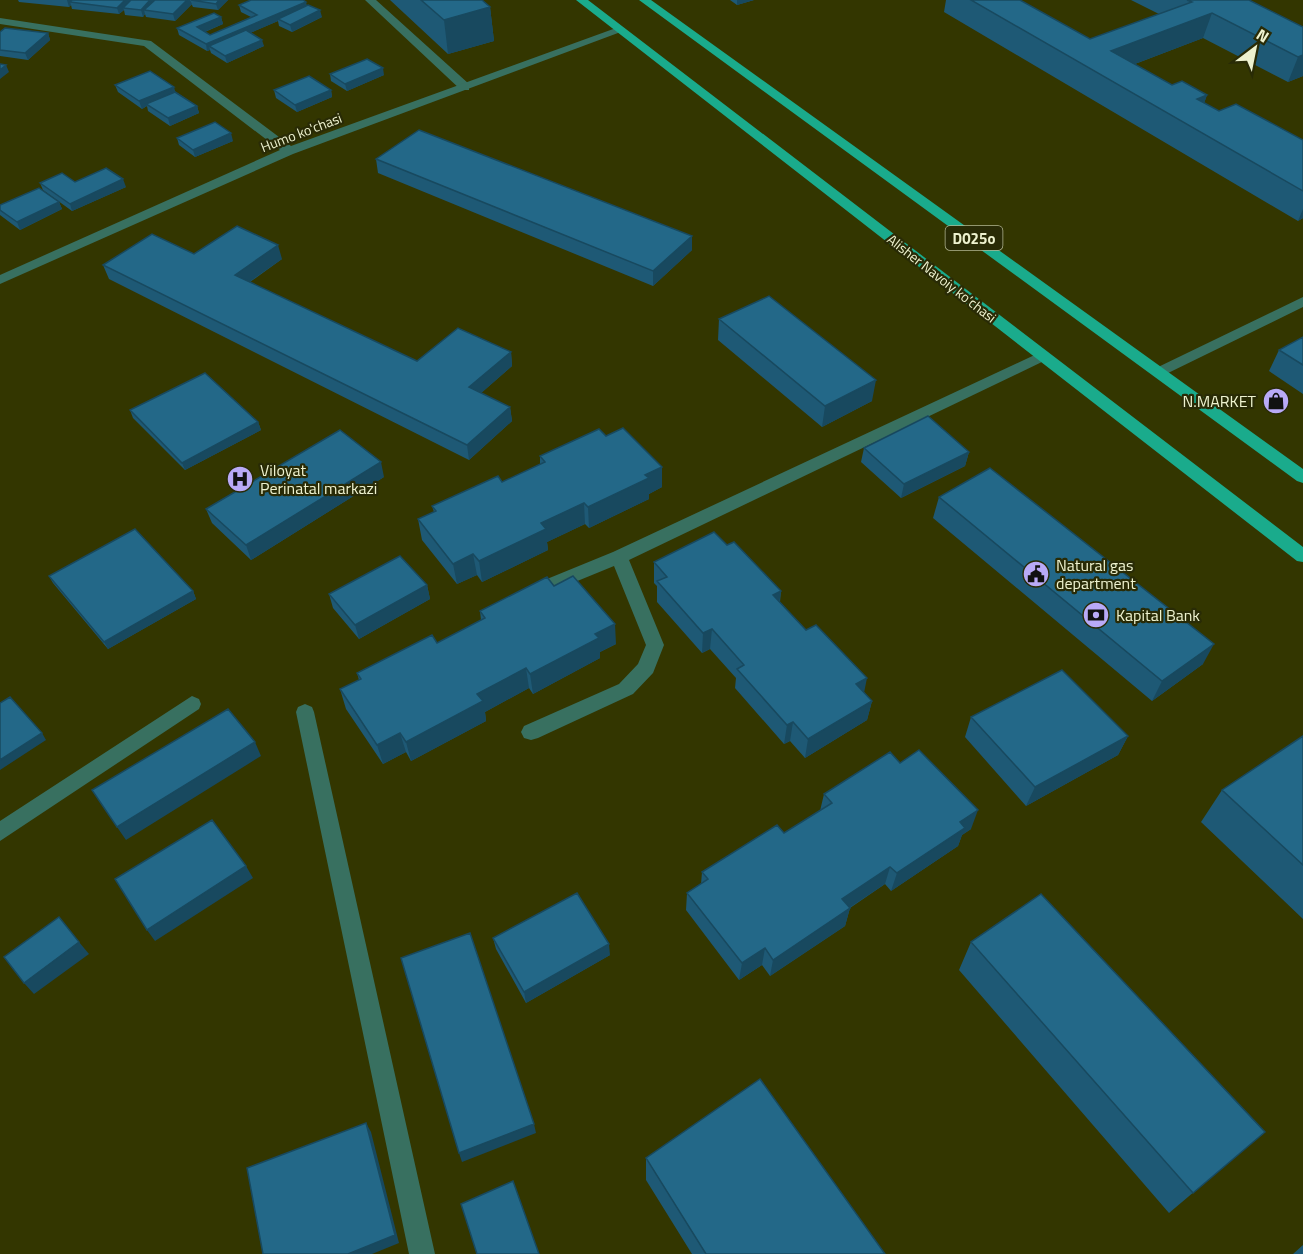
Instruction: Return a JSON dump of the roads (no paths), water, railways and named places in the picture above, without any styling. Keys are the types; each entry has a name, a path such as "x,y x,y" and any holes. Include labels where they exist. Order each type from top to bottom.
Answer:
{"main road":[{"name":"Alisher Navoiy ko’chasi","path":"581,0 804,169 1041,357 1303,556"},
{"name":"D025o","path":"644,0 1303,477"}],"street":[{"path":"370,0 465,87"},
{"path":"0,21 147,43 289,152"},
{"name":"Humo ko'chasi","path":"0,280 289,152 620,30"},
{"path":"1160,372 1303,301"},
{"path":"515,599 619,556 1041,357"},
{"path":"531,732 626,689 646,668 655,645 619,556"},
{"path":"0,832 192,704"},
{"path":"304,712 422,1254"}],"place":[{"name":"N.MARKET","path":"1276,401"},
{"name":"Viloyat Perinatal markazi","path":"240,479"},
{"name":"Natural gas department","path":"1036,574"},
{"name":"Kapital Bank","path":"1096,615"}]}
